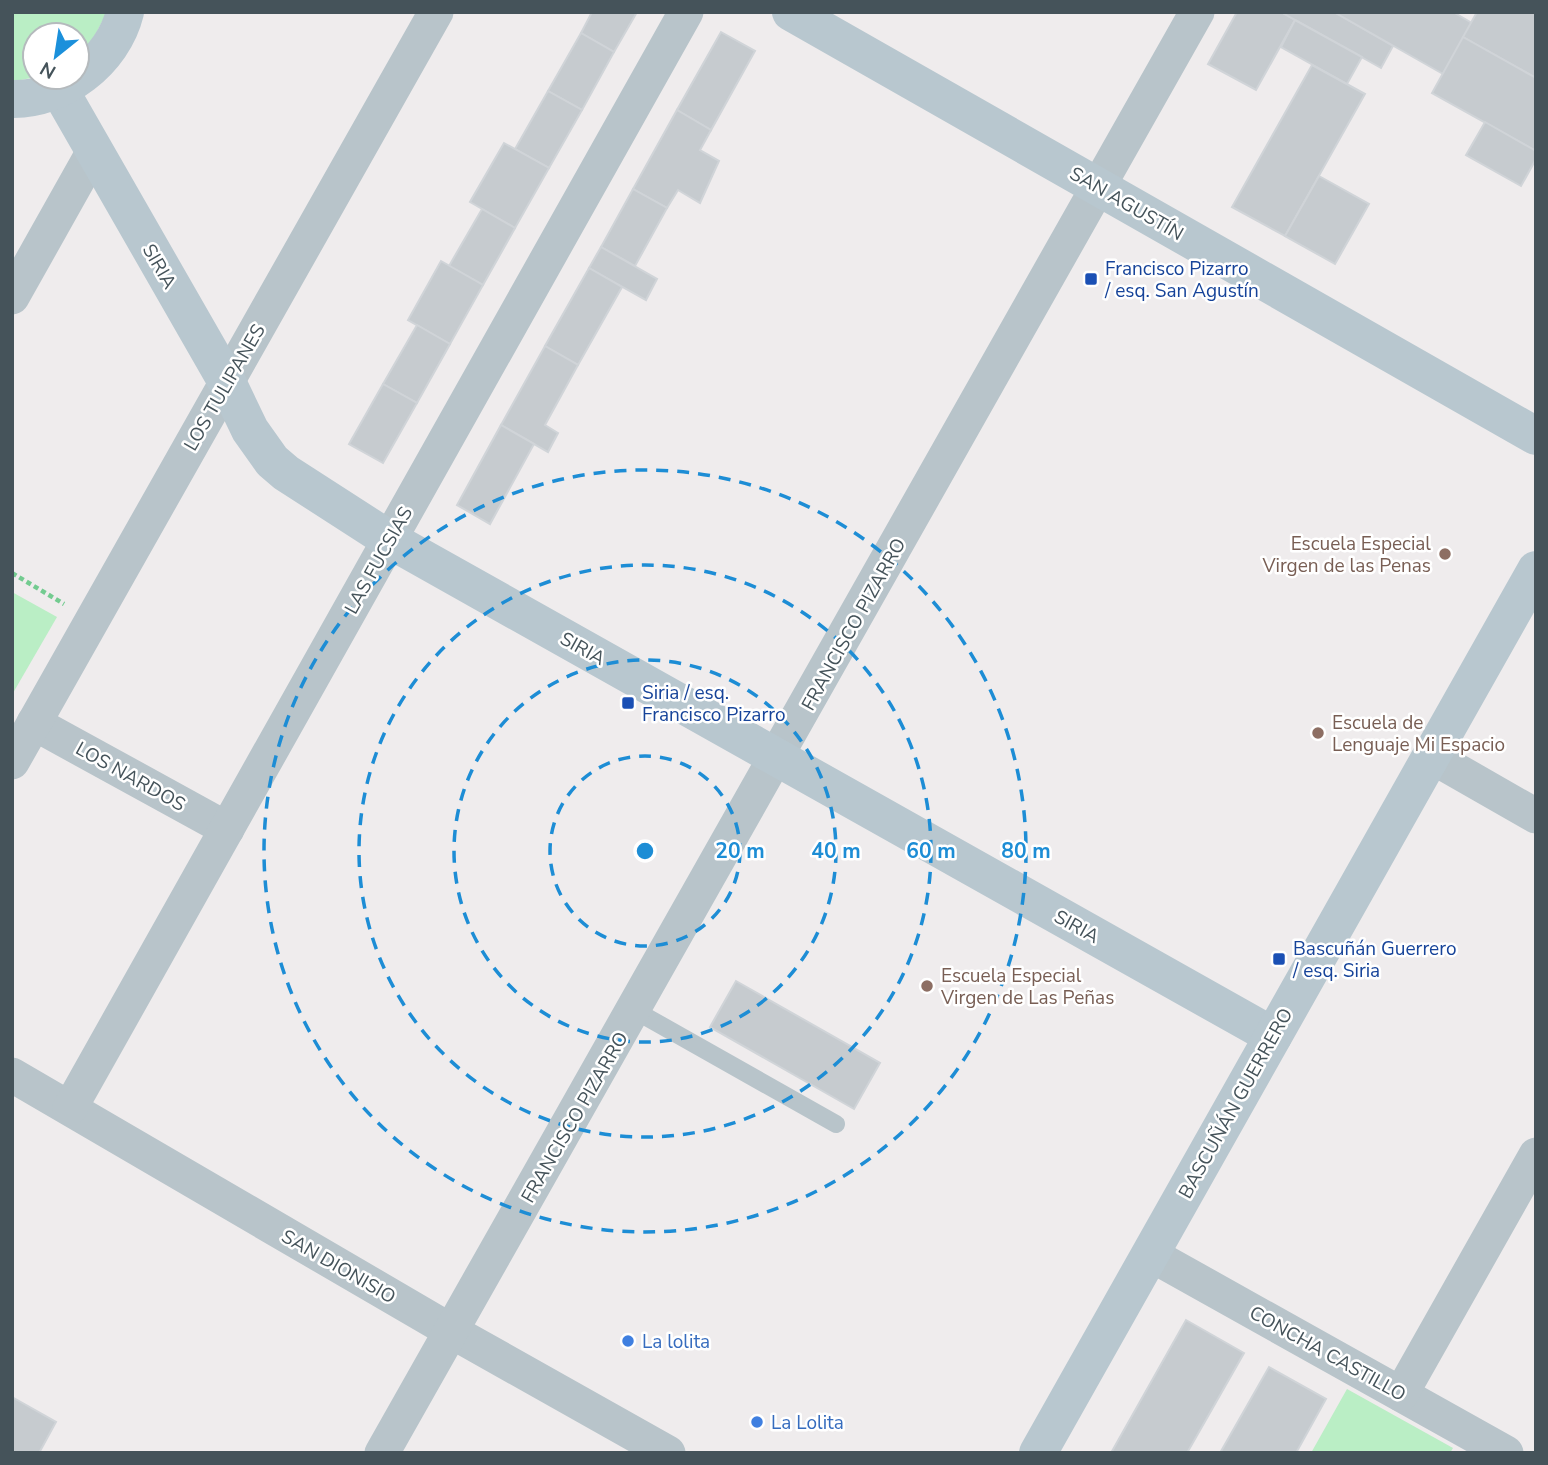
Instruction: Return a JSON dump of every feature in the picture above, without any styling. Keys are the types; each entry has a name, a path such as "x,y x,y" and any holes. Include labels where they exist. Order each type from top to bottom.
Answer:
{"street":[{"path":"91,68 109,47 125,12"},
{"name":"LOS TULIPANES","path":"12,762 436,12"},
{"name":"LAS FUCSIAS","path":"70,1108 686,12"},
{"name":"SAN AGUSTÍN","path":"791,12 1536,436"},
{"name":"FRANCISCO PIZARRO","path":"383,1453 1197,12"},
{"path":"12,99 55,91"},
{"name":"SIRIA","path":"61,91 227,382 250,430 272,461 296,480 390,540 1273,1035"},
{"path":"12,297 94,151"},
{"name":"BASCUÑÁN GUERRERO","path":"1038,1453 1536,570"},
{"name":"LOS NARDOS","path":"34,723 227,829"},
{"path":"1431,756 1536,816"},
{"name":"SAN DIONISIO","path":"12,1075 452,1331 668,1453"},
{"path":"1401,1394 1536,1155"},
{"name":"CONCHA CASTILLO","path":"1150,1254 1506,1453"}],"lane":[{"path":"634,1010 836,1124"}],"path":[{"path":"12,573 92,621"}],"green space":[{"path":"12,12 107,12 91,42 91,21 21,21 21,80 12,82"},
{"path":"12,592 57,617 13,693 12,693"},
{"path":"1347,1389 1453,1448 1450,1453 1311,1453"}],"building":[{"path":"592,12 637,12 614,52 581,33"},
{"path":"1237,12 1281,12 1295,20 1256,90 1208,64"},
{"path":"1281,12 1334,12 1393,46 1381,68"},
{"path":"1334,12 1453,12 1472,23 1443,74"},
{"path":"1477,12 1536,12 1536,78 1463,37"},
{"path":"1295,20 1362,57 1347,84 1281,47"},
{"path":"721,32 755,51 711,130 677,110"},
{"path":"581,33 614,52 582,110 548,91"},
{"path":"1463,37 1536,78 1536,151 1432,93"},
{"path":"1312,65 1365,94 1285,236 1232,207"},
{"path":"548,91 582,110 549,168 515,149"},
{"path":"677,110 711,130 700,150 719,161 700,203 678,190 667,208 633,189"},
{"path":"1485,122 1536,151 1536,159 1521,186 1466,155"},
{"path":"504,143 549,168 515,228 470,202"},
{"path":"1319,176 1369,204 1335,264 1285,236"},
{"path":"633,189 667,208 635,266 601,247"},
{"path":"482,209 515,228 483,285 449,266"},
{"path":"601,247 657,279 646,300 589,268"},
{"path":"441,261 483,285 450,344 408,320"},
{"path":"589,268 622,287 578,365 545,346"},
{"path":"417,325 450,344 417,403 383,384"},
{"path":"545,346 578,365 545,425 558,433 548,452 501,425"},
{"path":"383,384 417,403 383,463 349,444"},
{"path":"501,425 534,444 490,524 457,505"},
{"path":"736,981 880,1063 854,1109 710,1027"},
{"path":"1186,1320 1244,1353 1187,1453 1111,1453"},
{"path":"1269,1367 1326,1399 1296,1453 1220,1453"},
{"path":"12,1397 56,1422 39,1453 12,1453"}],"place":[{"name":"Francisco Pizarro / esq. San Agustín","path":"1091,279"},
{"name":"Escuela Especial Virgen de las Penas","path":"1445,554"},
{"name":"Siria / esq. Francisco Pizarro","path":"628,703"},
{"name":"Escuela de Lenguaje Mi Espacio","path":"1318,733"},
{"name":"Bascuñán Guerrero / esq. Siria","path":"1279,959"},
{"name":"Escuela Especial Virgen de Las Peñas","path":"927,986"},
{"name":"La lolita","path":"628,1341"},
{"name":"La Lolita","path":"757,1422"}]}
